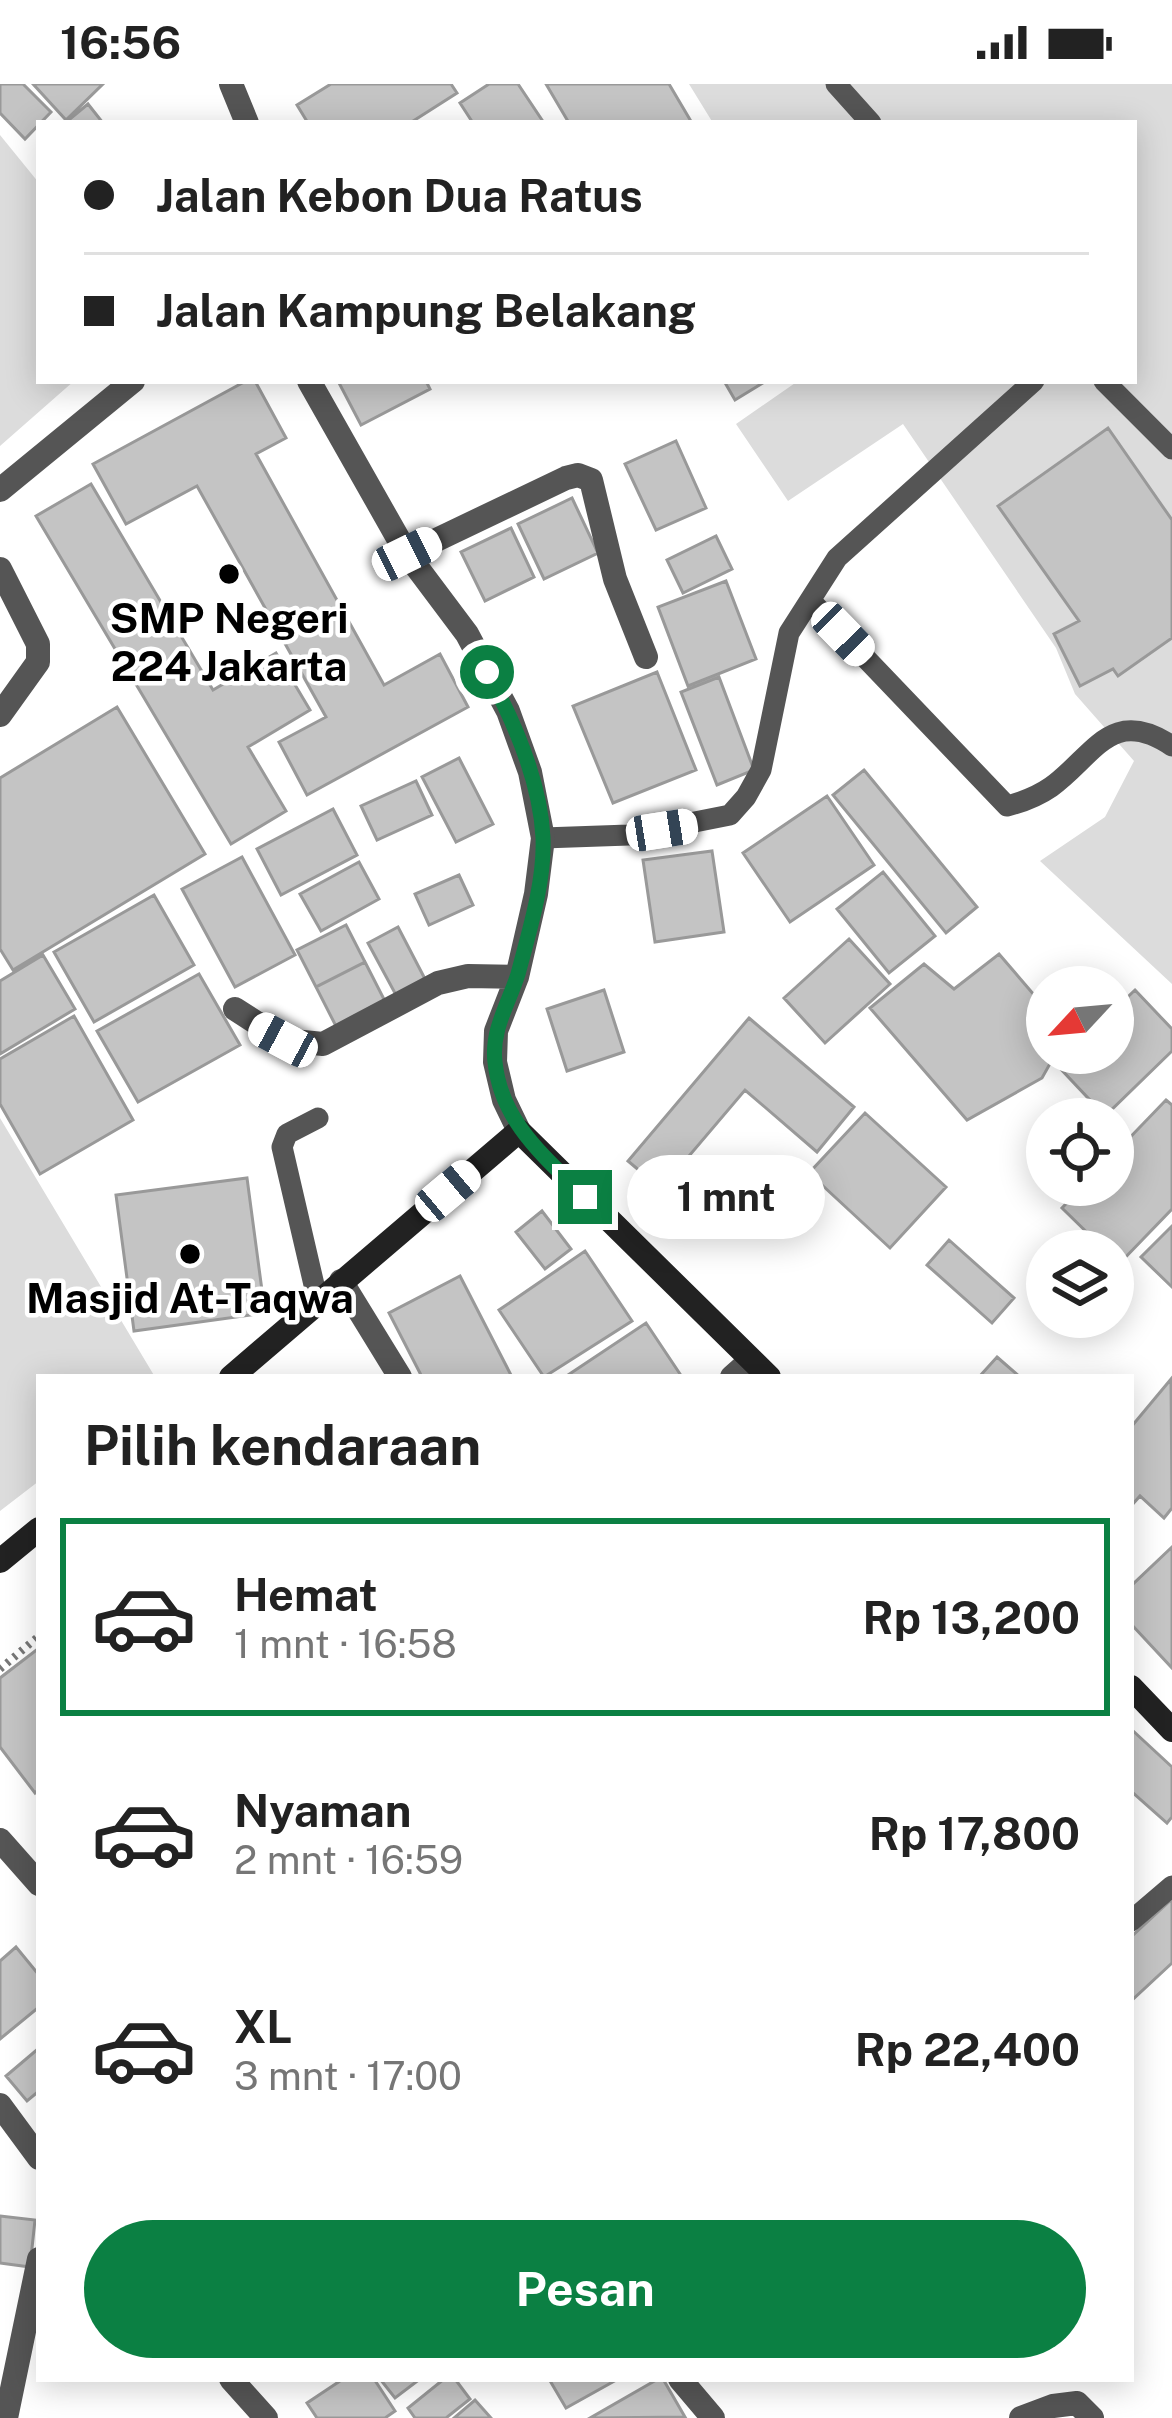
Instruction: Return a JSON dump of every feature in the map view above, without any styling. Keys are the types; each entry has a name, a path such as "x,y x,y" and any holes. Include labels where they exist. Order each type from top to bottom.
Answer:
{"street":[{"path":"230,84 246,120"},
{"path":"0,490 129,384"},
{"path":"310,384 407,554 467,634 508,710 530,772 543,838 517,977 496,1031 495,1062 504,1100 519,1131 751,1372"},
{"path":"407,554 566,478 592,479 615,579 646,657"},
{"path":"0,569 38,644 38,662 0,715"},
{"path":"235,1009 283,1040 323,1044 438,983 468,976 517,977"},
{"path":"234,1374 519,1131"},
{"path":"341,1281 398,1374"},
{"path":"0,1561 36,1531"},
{"path":"1134,1690 1172,1730"},
{"path":"0,1840 36,1881"},
{"path":"0,2105 36,2154"},
{"path":"6,2418 36,2273"},
{"path":"234,2382 266,2418"},
{"path":"683,2382 713,2418"},
{"path":"1021,2418 1066,2402 1077,2403 1092,2418"}],"lane":[{"path":"836,84 868,120"},
{"path":"543,838 628,835 730,814 761,770 789,633 837,558 1031,384"},
{"path":"1107,384 1172,449"},
{"path":"810,600 1007,806 1054,785 1095,744 1126,730 1144,731 1172,746"},
{"path":"318,1118 287,1133 282,1147 318,1302"},
{"path":"1134,1918 1172,1886"}],"path":[{"path":"0,1669 36,1639"}],"shaded area":[{"path":"689,84 1172,84 1172,984 1040,861 1105,817 1134,761 1075,694 1056,648 903,424 788,501 736,424 794,384 1137,384 1137,120 711,120"},
{"path":"0,135 36,179 36,384 71,384 0,446"},
{"path":"0,1118 153,1374 36,1374 36,1483 0,1511"}],"building":[{"path":"0,84 23,84 51,112 36,120 36,128 25,139 0,113"},
{"path":"33,84 103,84 66,120"},
{"path":"331,84 451,84 457,93 415,120 306,120 297,105"},
{"path":"489,84 518,84 542,120 471,120 460,103"},
{"path":"546,84 669,84 690,120 567,120"},
{"path":"88,104 101,120 69,120"},
{"path":"240,384 257,384 286,438 256,454 384,685 440,654 468,707 307,795 279,742 326,717 197,486 126,524 93,464"},
{"path":"340,384 428,384 430,389 361,425"},
{"path":"726,384 761,384 735,400"},
{"path":"1108,428 1172,520 1172,638 1118,676 1113,669 1080,686 1054,634 1079,621 998,506"},
{"path":"676,441 706,508 656,530 625,464"},
{"path":"91,484 213,690 276,653 310,710 248,747 286,811 231,844 36,516"},
{"path":"572,498 598,553 544,579 518,524"},
{"path":"511,528 534,577 485,601 461,552"},
{"path":"716,536 732,569 683,593 667,560"},
{"path":"726,581 756,659 688,686 658,607"},
{"path":"657,672 696,770 613,803 573,706"},
{"path":"719,677 754,770 717,785 681,692"},
{"path":"117,707 205,854 13,970 0,949 0,778"},
{"path":"459,758 493,824 456,842 422,777"},
{"path":"864,770 977,907 946,933 833,795"},
{"path":"416,781 432,815 377,840 361,806"},
{"path":"827,796 874,865 790,922 743,853"},
{"path":"333,809 357,855 281,895 257,849"},
{"path":"712,851 724,932 655,942 643,860"},
{"path":"242,857 295,955 235,987 182,889"},
{"path":"359,862 379,899 321,931 300,894"},
{"path":"883,872 935,936 889,973 837,909"},
{"path":"459,875 473,905 429,925 415,894"},
{"path":"154,895 194,965 94,1022 54,952"},
{"path":"346,925 365,962 316,987 297,950"},
{"path":"398,927 425,979 396,995 368,943"},
{"path":"849,939 890,984 825,1043 784,998"},
{"path":"999,954 1026,986 1026,1074 1044,1074 967,1120 870,1008 924,964 954,989"},
{"path":"43,955 75,1009 0,1054 0,981"},
{"path":"365,962 389,1009 340,1034 316,987"},
{"path":"199,974 240,1045 138,1102 97,1031"},
{"path":"604,990 624,1052 567,1071 547,1009"},
{"path":"1134,991 1172,1029 1172,1051 1124,1098 1088,1098 1065,1074 1134,1074"},
{"path":"74,1016 133,1120 40,1174 0,1104 0,1059"},
{"path":"749,1018 854,1107 817,1152 745,1090 661,1189 628,1161"},
{"path":"1166,1100 1172,1105 1172,1209 1134,1248 1134,1230 1085,1230 1062,1208 1134,1206 1134,1133"},
{"path":"865,1113 946,1187 890,1248 809,1173"},
{"name":"Masjid At-Taqwa","path":"247,1178 265,1313 134,1331 116,1195"},
{"path":"542,1211 571,1249 545,1269 516,1232"},
{"path":"1172,1226 1172,1287 1141,1257"},
{"path":"949,1240 1014,1298 992,1323 927,1265"},
{"path":"585,1251 632,1321 542,1374 499,1310"},
{"path":"460,1276 510,1374 420,1374 389,1313"},
{"path":"646,1323 680,1374 570,1374"},
{"path":"997,1357 1017,1374 982,1374"},
{"path":"1171,1379 1172,1508 1164,1518 1140,1496 1134,1503 1134,1423"},
{"path":"1172,1547 1172,1668 1134,1627 1134,1583"},
{"path":"36,1650 35,1793 0,1747 0,1678"},
{"path":"1134,1732 1172,1767 1172,1817 1167,1823 1134,1794"},
{"path":"1172,1899 1172,1963 1134,1998 1134,1934"},
{"path":"16,1947 36,1971 36,2009 0,2039 0,1961"},
{"path":"36,2051 36,2094 27,2101 6,2076"},
{"path":"0,2216 35,2220 30,2267 0,2263"},
{"path":"338,2382 376,2382 395,2411 385,2418 317,2418 307,2403"},
{"path":"382,2382 416,2382 395,2398"},
{"path":"440,2382 457,2382 470,2399 446,2418 415,2418 408,2408"},
{"path":"551,2382 613,2382 566,2408"},
{"path":"653,2382 665,2382 685,2417 590,2418"},
{"path":"475,2400 491,2418 454,2418"}],"place":[{"name":"SMP Negeri 224 Jakarta","path":"229,574"},
{"name":"Masjid At-Taqwa","path":"190,1254"}],"route":[{"path":"487,672 508,710 530,772 543,838 517,977 496,1031 495,1062 504,1100 519,1131 585,1197"}]}
